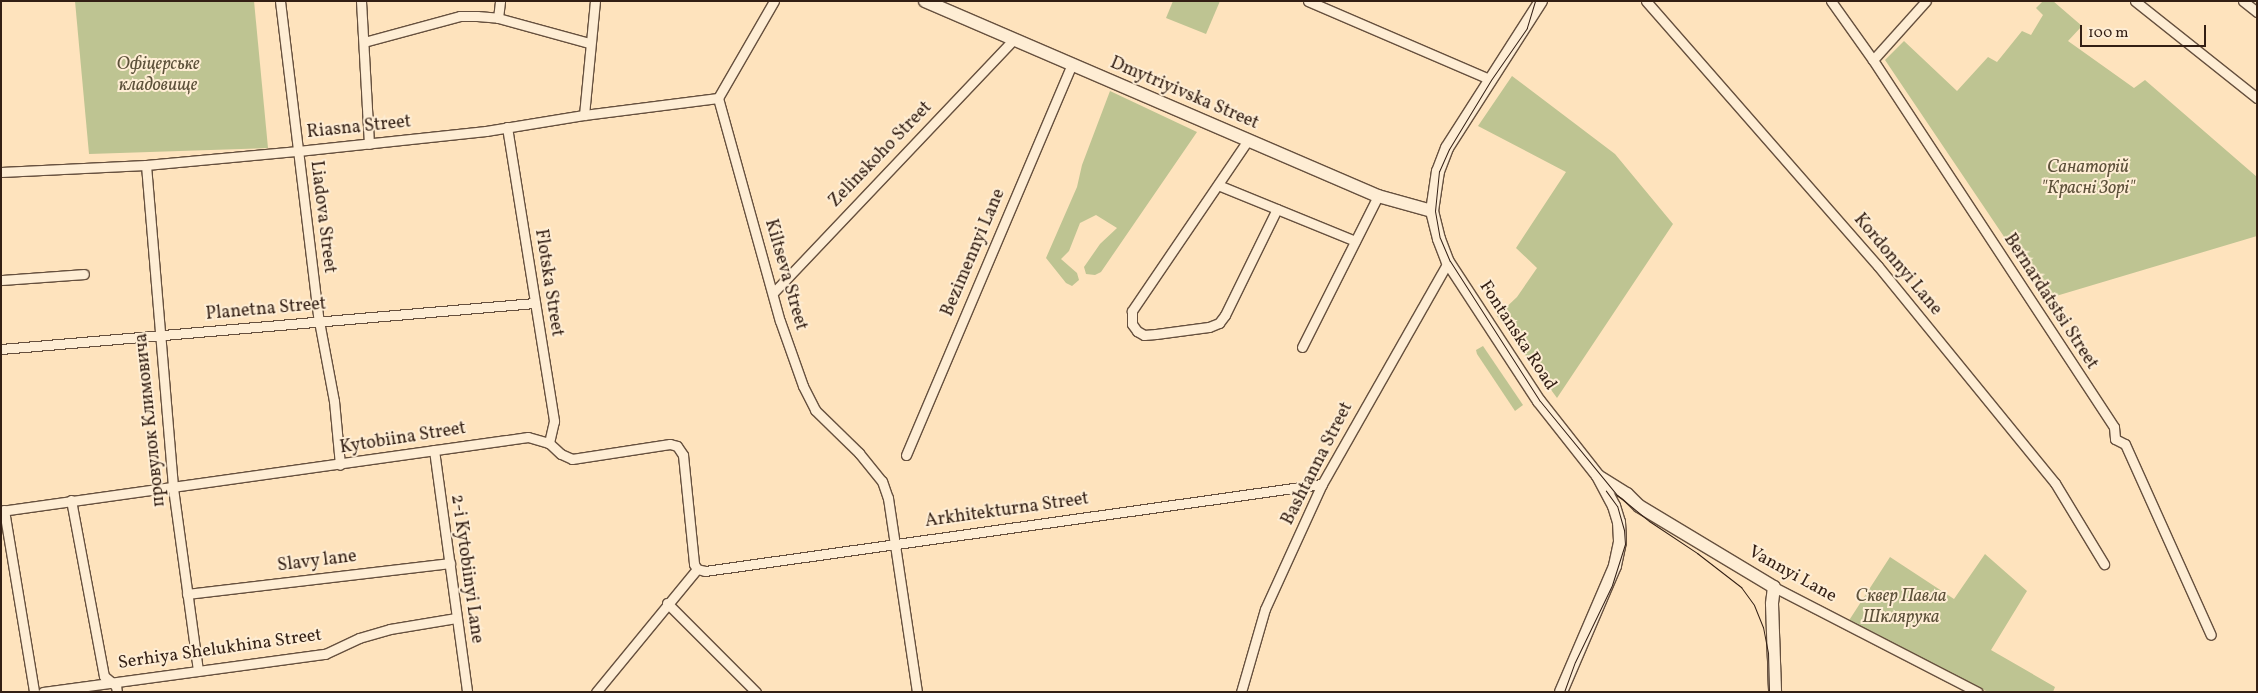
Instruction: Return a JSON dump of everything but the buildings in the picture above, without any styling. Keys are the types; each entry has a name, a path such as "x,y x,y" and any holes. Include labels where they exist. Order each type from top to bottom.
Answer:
{"main road":[{"name":"Dmytriyivska Street","path":"925,1 1378,196 1432,211"},
{"name":"Fontanska Road","path":"1541,1 1489,78 1447,148 1438,170 1432,211 1448,262 1539,402 1598,476 1617,516 1620,542 1614,566 1561,692"},
{"name":"Vannyi Lane","path":"1598,476 1627,494 1639,506 1774,587"},
{"path":"1617,516 1620,506 1624,503 1639,506"},
{"path":"1774,587 1772,604 1775,692"}],"street":[{"name":"Liadova Street","path":"280,1 319,321 334,401 340,465"},
{"path":"361,1 369,144"},
{"path":"498,18 500,1"},
{"path":"584,115 589,43 595,1"},
{"path":"718,98 774,1"},
{"path":"1308,1 1489,78"},
{"name":"Kordonnyi Lane","path":"1646,1 1878,266 2049,475 2104,564"},
{"name":"Bernardatstsi Street","path":"1831,1 1873,60 2114,427 2116,439 2124,444 2211,635"},
{"path":"1873,60 1926,1"},
{"path":"2135,1 2257,98"},
{"path":"2243,1 2257,12"},
{"path":"364,42 460,16 498,18 589,43"},
{"name":"Zelinskoho Street","path":"773,292 1014,39"},
{"name":"Bezimennyi Lane","path":"906,455 1072,64"},
{"name":"Riasna Street","path":"1,172 146,165 369,144 718,98"},
{"name":"Kiltseva Street","path":"718,98 773,292 803,386 815,410 859,453 882,480 888,498 917,692"},
{"name":"Flotska Street","path":"507,127 554,421 549,443"},
{"path":"1248,140 1132,311 1132,324 1144,335 1209,327 1219,323 1225,316 1277,209"},
{"name":"провулок Климовича","path":"146,165 173,488 198,670"},
{"path":"1218,185 1355,241"},
{"path":"1302,347 1378,196"},
{"name":"Bashtanna Street","path":"1241,692 1266,610 1322,484 1448,262"},
{"path":"1,280 84,274"},
{"name":"Planetna Street","path":"1,349 534,302"},
{"name":"Kytobiina Street","path":"3,510 340,465 528,437 549,443 561,454 572,459 670,444 677,446 684,455 694,564 697,569"},
{"name":"2-i Kytobiinyi Lane","path":"434,450 467,692"},
{"name":"Arkhitekturna Street","path":"697,569 705,571 1322,484"},
{"path":"71,500 104,676 116,686 117,692"},
{"path":"3,510 34,692"},
{"name":"Slavy lane","path":"188,594 450,563"},
{"path":"596,692 667,603 697,569"},
{"name":"Vannyi Lane","path":"1774,587 1977,692"},
{"path":"667,603 745,688 756,692"},
{"name":"Serhiya Shelukhina Street","path":"43,692 324,654 375,633 456,618"}],"green space":[{"name":"Офіцерське кладовище","path":"75,1 254,1 268,148 89,154"},
{"path":"1173,1 1220,1 1206,34 1166,18"},
{"name":"Санаторій \"Красні Зорі\"","path":"2043,1 2053,1 2082,26 2068,41 2134,88 2145,80 2257,177 2257,236 2046,299 1885,60 1904,41 1957,91 1988,57 1997,62 2022,31 2031,35 2043,15 2036,8"},
{"path":"1512,76 1615,154 1673,224 1557,398 1497,316 1517,297 1537,268 1516,248 1566,172 1478,126"},
{"path":"1110,91 1197,132 1101,272 1095,275 1086,274 1084,267 1100,244 1117,228 1096,215 1080,223 1069,251 1061,259 1077,273 1079,280 1072,286 1066,283 1046,258 1077,187 1082,165"},
{"path":"1483,346 1523,405 1515,411 1477,354 1476,350"},
{"name":"Сквер Павла Шклярука","path":"1985,554 2027,591 1991,650 2055,687 2053,692 1988,692 1848,622 1890,557 1954,599"}],"tram line":[{"path":"1535,1 1527,28 1491,80 1449,149 1439,171 1435,211 1440,238 1450,261 1540,401 1617,495 1649,521 1697,553 1741,587 1754,605 1763,627 1768,652 1769,692"},
{"path":"1564,692 1575,662 1612,585 1625,544 1624,530 1617,506 1606,491"}]}
